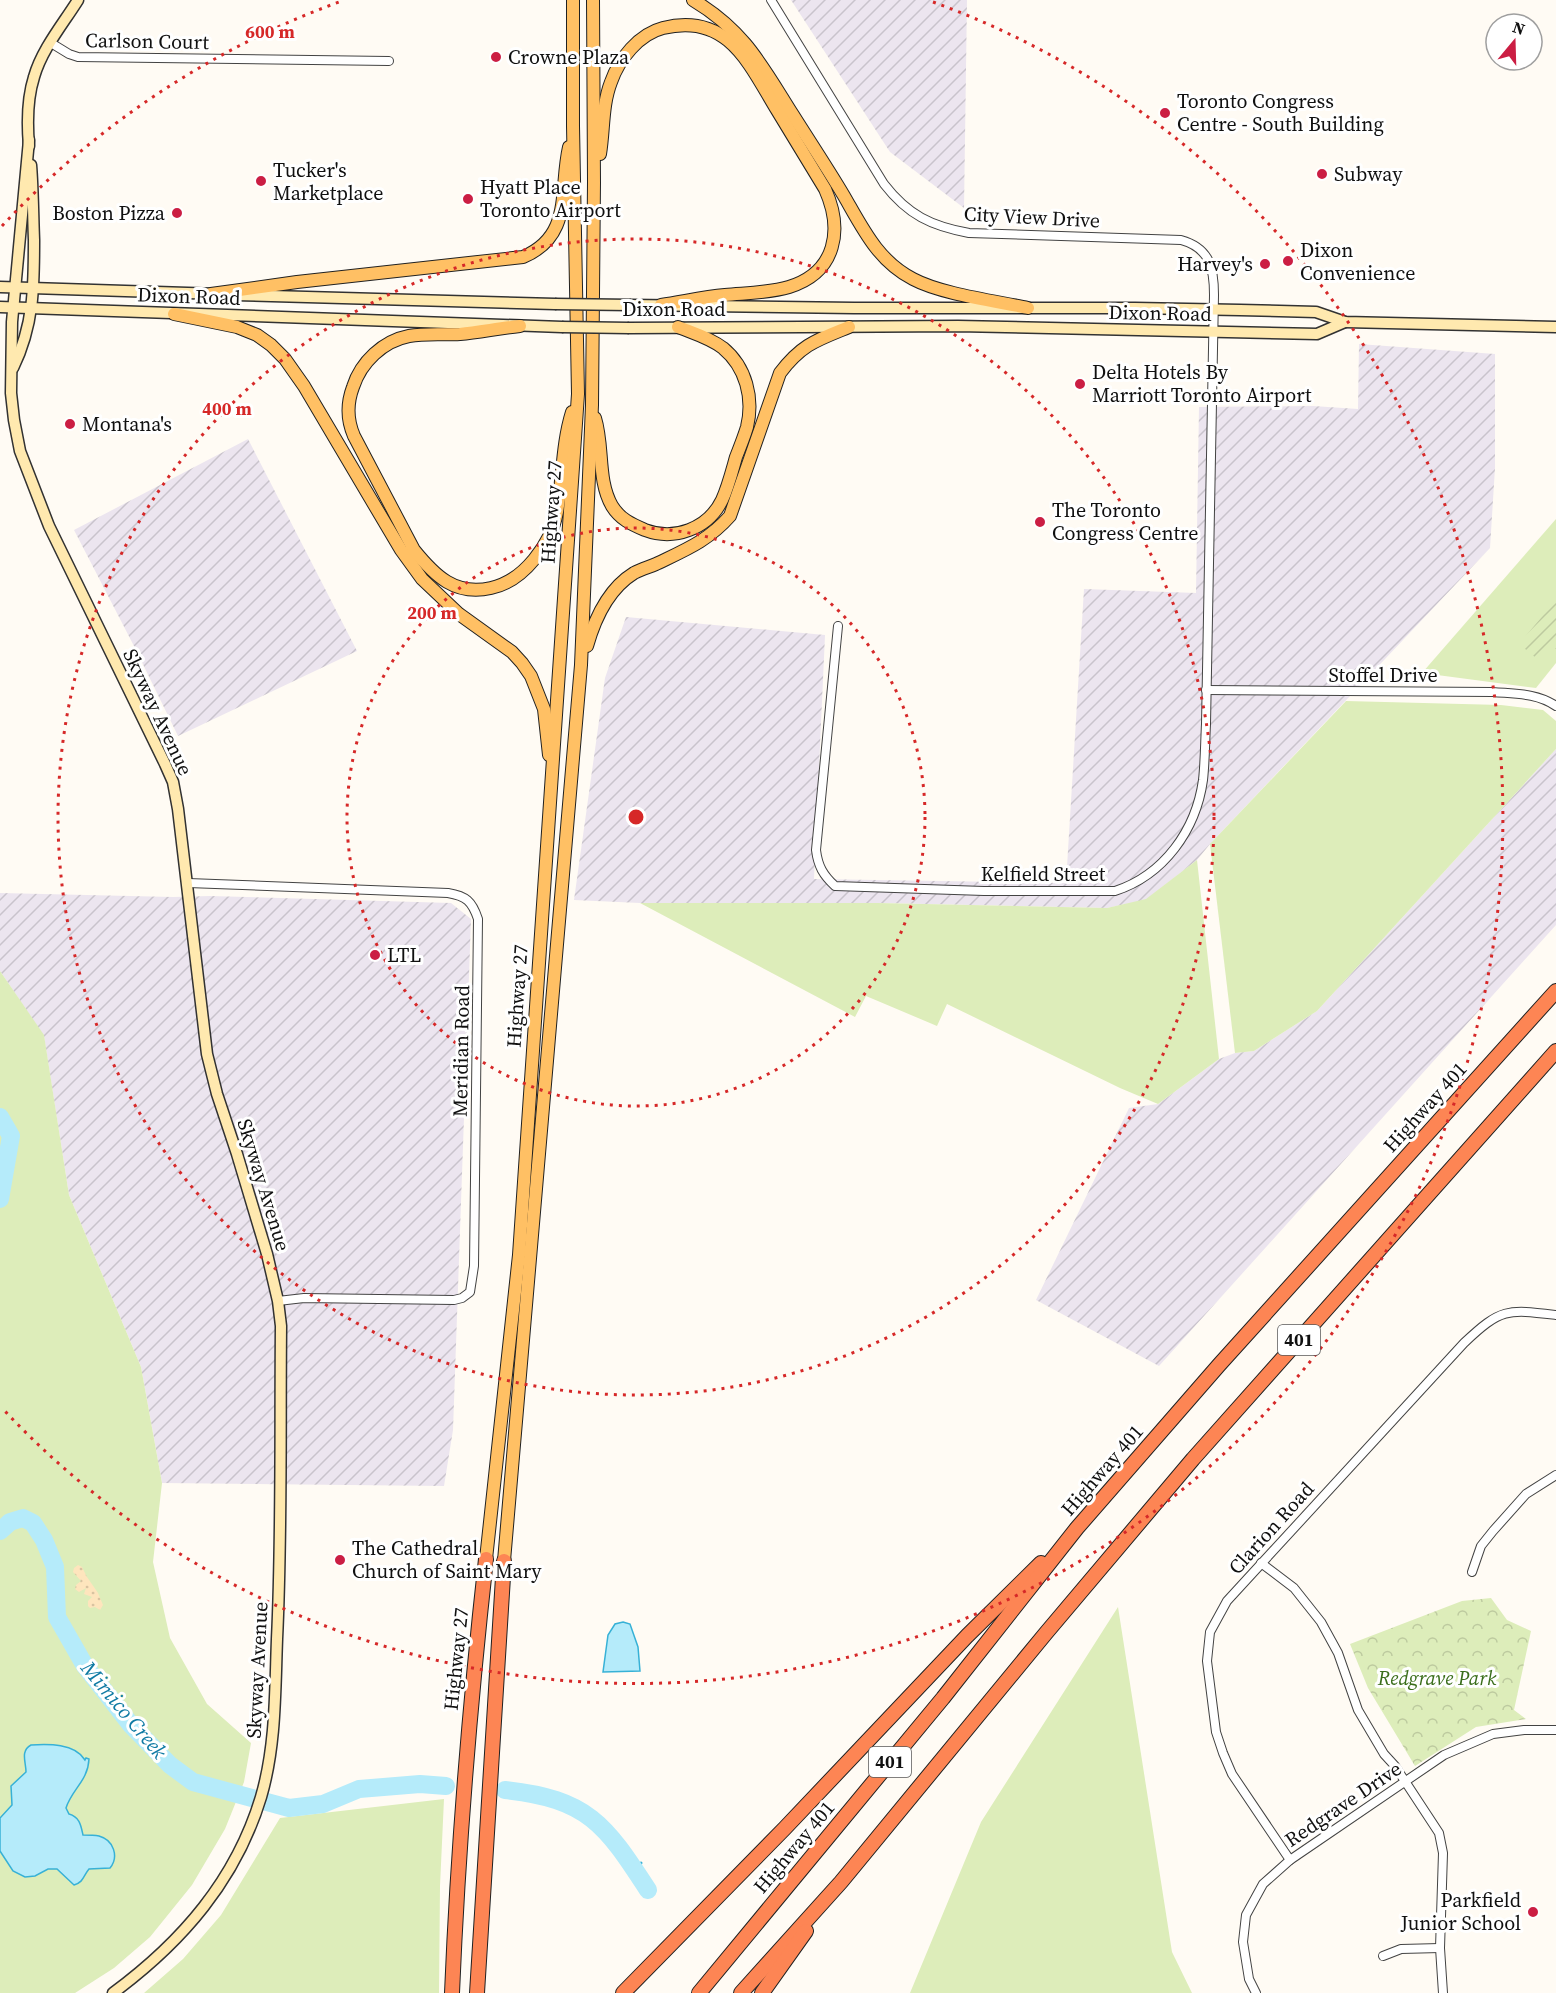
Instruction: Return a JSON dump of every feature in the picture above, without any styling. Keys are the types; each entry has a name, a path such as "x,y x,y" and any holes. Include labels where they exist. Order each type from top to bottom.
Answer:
{"highway":[{"name":"Highway 401","path":"699,1993 943,1698 1077,1528 1251,1329 1556,991"},
{"name":"401","path":"741,1993 841,1882 1193,1459 1556,1051"},
{"path":"623,1993 793,1820 967,1636 1077,1528"},
{"name":"Highway 27","path":"452,1993 461,1823 486,1559"},
{"name":"Highway 27","path":"477,1993 504,1561"},
{"path":"762,1993 841,1882"}],"main road":[{"path":"29,140 28,109 34,75 78,0"},
{"name":"Highway 27","path":"486,1559 519,1255 578,394 573,0"},
{"name":"Highway 27","path":"504,1561 581,665 592,405 593,0"},
{"path":"693,0 731,26 751,48 869,239 893,267 914,280 942,290 1028,308"},
{"path":"594,182 611,81 627,52 656,30 687,24 718,34 741,52 825,189 833,212 835,233 830,253 819,270 810,278 770,291 722,295 661,305"},
{"path":"211,294 523,256 536,251 546,243 557,225 563,199 565,162 573,126"},
{"name":"Skyway Avenue","path":"12,371 22,350 30,322 34,288 33,186 29,140"},
{"name":"Skyway Avenue","path":"29,140 13,308 10,382 14,420 21,452 49,526 173,782 188,883 207,1054 278,1300 281,1326 279,1593 274,1719 268,1769 252,1822 206,1907 165,1951 113,1993"},
{"name":"Dixon Road","path":"0,287 555,304 1214,309 1316,312 1345,322 1556,327"},
{"name":"Dixon Road","path":"0,307 562,327 958,326 1317,334 1345,322"},
{"path":"957,308 958,326"},
{"path":"174,314 223,323 257,335 285,359 304,386 401,550 422,579 459,614 512,652 531,676 544,709 552,776"},
{"path":"520,326 462,334 408,337 393,342 366,362 355,380 349,398 350,425 354,436 414,550 426,565 445,582 462,589 481,590 498,586 509,582 525,569 543,547 557,514 566,430 578,394"},
{"path":"592,405 599,430 604,491 614,509 627,522 649,532 672,536 686,532 709,518 721,501 747,426 749,394 739,368 723,349 701,336 678,327"},
{"path":"581,665 600,613 608,597 619,585 635,573 704,540 717,531 730,516 774,385 790,358 803,347 849,327"}],"street":[{"name":"City View Drive","path":"771,0 884,184 909,210 939,226 969,233 1152,238 1189,242 1201,249 1209,262 1214,285 1214,309"},
{"name":"Carlson Court","path":"51,43 78,57 389,61"},
{"name":"Kelfield Street","path":"838,626 816,850 821,870 835,886 918,890 1115,891 1130,886 1164,861 1194,817 1203,780 1214,309"},
{"name":"Stoffel Drive","path":"1206,690 1493,692 1530,694 1546,699 1556,706"},
{"name":"Meridian Road","path":"188,883 448,893 462,895 468,900 478,919 474,1266 470,1292 454,1300 304,1298 278,1300"},
{"name":"Clarion Road","path":"1290,1860 1232,1774 1216,1732 1207,1661 1212,1625 1227,1601 1261,1563 1483,1325 1496,1316 1521,1311 1556,1316"},
{"path":"1472,1572 1481,1546 1493,1531 1526,1494 1556,1474"},
{"path":"1261,1563 1294,1588 1321,1622 1338,1653 1358,1710 1384,1754 1439,1833 1443,1866 1440,1948 1443,1993"},
{"name":"Redgrave Drive","path":"1256,1993 1250,1979 1243,1942 1246,1915 1263,1884 1290,1860 1444,1755 1493,1734 1524,1730 1556,1730"},
{"path":"1383,1956 1401,1949 1440,1948"}],"shaded area":[{"path":"791,0 967,0 964,208 890,152"},
{"path":"1359,344 1495,354 1495,468 1490,548 1197,860 1146,900 1107,908 878,903 640,903 574,900 605,678 626,617 825,635 814,879 1066,883 1084,589 1196,593 1199,407 1313,406 1358,409"},
{"path":"248,439 357,651 178,736 74,530"},
{"path":"1556,749 1556,925 1159,1366 1036,1300 1129,1108 1158,1104 1219,1059 1235,1053 1254,1051 1317,1011"},
{"path":"0,893 451,903 471,919 453,1430 444,1486 162,1483 141,1367 69,1195 44,1036 0,971"}],"green space":[{"path":"1556,519 1556,663 1536,688 1422,673"},
{"path":"1556,600 1556,649 1547,645 1536,658 1519,644"},
{"path":"1346,701 1501,705 1543,710 1556,721 1556,749 1317,1011 1254,1051 1235,1053 1210,844"},
{"path":"1197,860 1219,1059 1158,1104 1120,1088 947,1004 937,1026 866,996 855,1017 640,903 878,903 1107,908 1146,899"},
{"path":"0,971 44,1035 69,1195 141,1367 162,1483 153,1562 170,1638 207,1704 251,1743 244,1782 225,1829 192,1885 150,1937 114,1968 75,1993 0,1993"},
{"name":"Redgrave Park","path":"1491,1598 1507,1620 1531,1631 1514,1710 1526,1719 1476,1727 1415,1766 1368,1688 1350,1644 1462,1601"},
{"path":"1118,1607 1172,1952 1192,1993 910,1993 981,1822"},
{"path":"444,1799 439,1993 144,1993 183,1959 221,1915 280,1818"}],"sand":[{"path":"78,1565 82,1567 98,1593 103,1605 100,1610 88,1606 88,1601 92,1597 84,1594 86,1588 79,1592 75,1589 81,1581 73,1572"}],"water":[{"path":"623,1622 630,1624 638,1647 640,1671 603,1672 608,1635 615,1624"},
{"path":"31,1745 68,1748 81,1754 85,1760 89,1759 86,1773 66,1808 69,1814 78,1820 83,1835 99,1836 108,1841 114,1849 114,1859 110,1868 89,1869 82,1880 74,1885 57,1869 48,1869 35,1876 25,1877 13,1871 0,1851 0,1818 12,1805 11,1786 26,1772 24,1757"}],"waterway":[{"name":"Mimico Creek","path":"0,1117 11,1136 0,1199"},
{"name":"Mimico Creek","path":"0,1531 10,1522 23,1518 33,1523 44,1540 55,1567 57,1617 85,1666 131,1725 170,1765 193,1782 289,1808 323,1804 359,1789 420,1784 446,1786"},
{"name":"Mimico Creek","path":"505,1790 556,1800 592,1819 619,1848 648,1890"},
{"path":"636,1871 641,1863"}],"place":[{"name":"Crowne Plaza","path":"496,57"},
{"name":"Toronto Congress Centre - South Building","path":"1165,113"},
{"name":"Subway","path":"1322,174"},
{"name":"Tucker's Marketplace","path":"261,181"},
{"name":"Hyatt Place Toronto Airport","path":"468,199"},
{"name":"Boston Pizza","path":"177,213"},
{"name":"Dixon Convenience","path":"1288,261"},
{"name":"Harvey's","path":"1265,264"},
{"name":"Delta Hotels By Marriott Toronto Airport","path":"1080,384"},
{"name":"Montana's","path":"70,424"},
{"name":"The Toronto Congress Centre","path":"1040,522"},
{"name":"LTL","path":"375,955"},
{"name":"The Cathedral Church of Saint Mary","path":"340,1560"},
{"name":"Parkfield Junior School","path":"1533,1912"}]}
